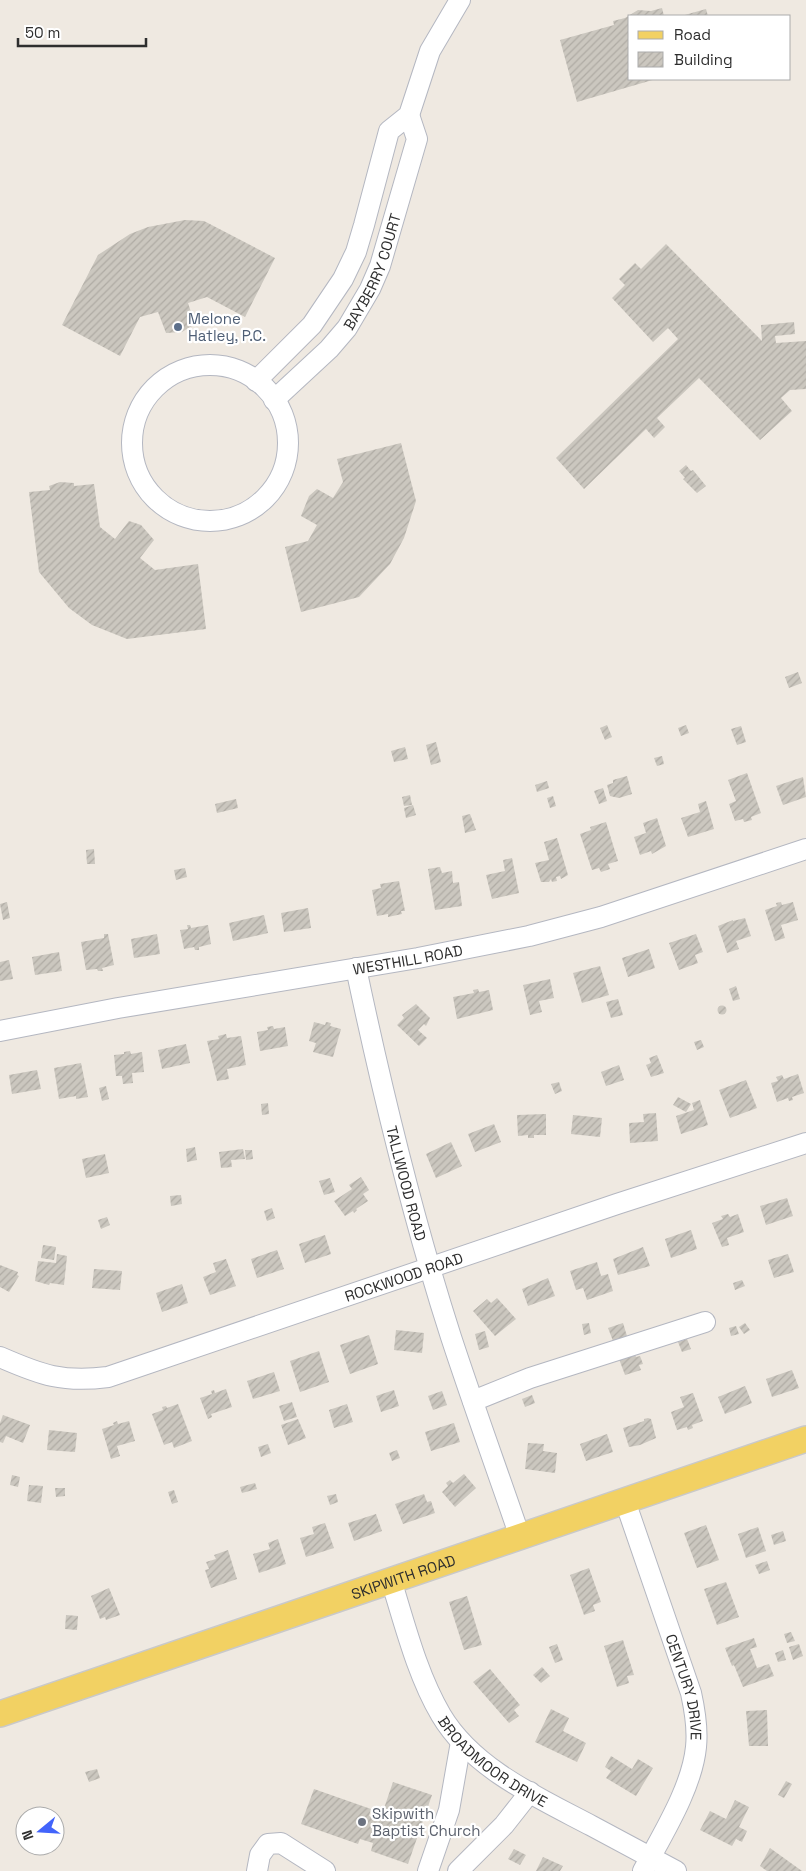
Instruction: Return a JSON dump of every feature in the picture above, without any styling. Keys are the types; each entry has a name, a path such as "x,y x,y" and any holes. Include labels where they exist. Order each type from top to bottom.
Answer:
{"main road":[{"name":"SKIPWITH ROAD","path":"0,1714 806,1439"}],"street":[{"path":"409,115 430,51 460,0"},
{"name":"BAYBERRY COURT","path":"256,381 312,325 343,279 356,252 390,131 409,115 417,140 380,266 370,289 347,328 329,349 274,400"},
{"path":"206,366 229,368 256,381 274,400 285,426 286,456 276,484 256,506 229,519 200,521 172,512 150,493 135,467 132,438 140,408 158,385 184,370 206,366"},
{"name":"WESTHILL ROAD","path":"0,1031 118,1008 418,958 529,936 601,917 806,849"},
{"name":"TALLWOOD ROAD","path":"356,968 374,1049 431,1268 451,1336 520,1536"},
{"name":"ROCKWOOD ROAD","path":"0,1357 54,1378 82,1381 108,1377 617,1204 806,1143"},
{"path":"473,1401 530,1378 705,1322"},
{"name":"CENTURY DRIVE","path":"625,1501 675,1644 696,1714 697,1736 692,1767 677,1803 646,1864"},
{"name":"BROADMOOR DRIVE","path":"391,1580 410,1641 429,1691 441,1716 461,1742 492,1768 646,1864 676,1871"},
{"path":"428,1871 449,1810 461,1742"},
{"path":"458,1871 504,1825 530,1792"},
{"path":"258,1871 260,1855 268,1844 281,1843 325,1871"}],"building":[{"path":"662,8 664,15 630,15 638,10 651,11"},
{"path":"706,9 708,15 685,15"},
{"path":"628,16 628,80 653,80 577,102 560,40 614,25 613,21"},
{"path":"185,220 204,221 275,258 245,317 207,297 188,303 195,324 182,332 166,333 158,312 140,317 120,356 62,325 98,255 130,234 148,227"},
{"path":"666,244 762,341 761,325 794,322 795,334 775,336 776,343 806,341 806,389 790,390 781,398 792,411 760,440 699,378 657,418 665,427 654,438 646,429 584,489 556,458 678,339 668,328 653,342 612,298 625,285 619,279 635,263 641,269"},
{"path":"401,443 416,501 404,538 390,564 359,597 301,612 285,547 308,541 317,525 301,516 309,496 317,489 333,498 343,482 337,459"},
{"path":"686,465 691,471 693,470 706,486 697,493 683,479 685,478 679,471"},
{"path":"60,482 74,483 74,486 94,484 100,527 115,539 129,521 141,525 154,540 140,558 155,570 198,564 206,629 127,639 92,625 69,608 39,572 29,492 50,490 49,486"},
{"path":"798,672 802,683 789,688 785,677"},
{"path":"607,725 612,737 605,740 600,728"},
{"path":"686,725 689,733 681,736 678,728"},
{"path":"741,726 746,742 737,745 731,729"},
{"path":"436,742 441,762 431,765 426,745"},
{"path":"405,747 408,759 394,762 391,751"},
{"path":"662,756 664,764 657,766 654,758"},
{"path":"747,773 761,813 751,817 752,820 744,822 743,819 735,821 729,804 736,801 728,780"},
{"path":"627,776 632,794 619,798 610,796 607,785 613,783 613,780"},
{"path":"803,777 806,797 783,805 776,786"},
{"path":"547,781 549,788 537,792 535,785"},
{"path":"603,788 607,801 599,804 594,791"},
{"path":"410,795 412,805 404,806 402,797"},
{"path":"553,796 556,806 550,808 547,798"},
{"path":"236,799 238,808 217,813 215,804"},
{"path":"706,801 714,829 688,837 681,818 700,812 698,804"},
{"path":"413,805 416,815 406,818 404,808"},
{"path":"470,814 476,830 465,833 462,816"},
{"path":"657,818 666,846 652,854 651,851 640,855 634,837 646,833 643,823"},
{"path":"606,822 618,861 608,864 610,869 601,872 599,868 592,870 580,834 591,830 590,827"},
{"path":"557,838 568,875 561,879 560,876 556,877 557,881 552,882 551,879 549,882 541,882 535,863 549,860 544,842"},
{"path":"94,849 95,864 87,864 86,850"},
{"path":"512,858 519,893 492,899 486,875 505,871 503,860"},
{"path":"440,867 442,873 452,871 453,883 459,882 462,906 435,910 428,869"},
{"path":"185,868 187,877 176,880 174,870"},
{"path":"399,881 405,911 401,911 402,914 388,917 388,914 377,916 372,890 381,888 380,884"},
{"path":"7,902 10,918 3,920 0,904"},
{"path":"781,902 782,905 793,902 798,920 781,925 785,938 775,941 765,910 777,906 776,903"},
{"path":"308,908 311,928 284,932 281,913"},
{"path":"264,915 268,933 233,941 229,923"},
{"path":"745,918 751,936 736,941 739,949 727,953 718,926"},
{"path":"187,925 190,925 191,928 208,925 211,944 199,947 199,950 195,950 194,947 184,949 180,930 188,929"},
{"path":"104,934 108,934 114,965 102,968 103,971 98,971 97,969 86,970 81,942 104,938"},
{"path":"157,934 160,954 134,958 131,939"},
{"path":"696,934 703,952 695,955 698,963 679,970 669,943"},
{"path":"649,949 655,968 628,977 622,958"},
{"path":"59,952 62,971 35,975 32,957"},
{"path":"9,960 13,979 0,981 0,962"},
{"path":"600,966 609,995 582,1003 573,973"},
{"path":"550,979 554,998 539,1001 542,1012 530,1015 523,985"},
{"path":"736,986 740,999 733,1001 729,989"},
{"path":"478,989 479,992 489,990 493,1010 457,1019 453,997 474,993 473,990"},
{"path":"618,999 623,1015 611,1018 606,1002"},
{"path":"416,1004 430,1018 426,1026 424,1024 418,1030 427,1038 419,1046 397,1025 404,1018 402,1015"},
{"path":"722,1005 727,1010 722,1015 717,1010"},
{"path":"314,1022 325,1025 326,1022 331,1023 330,1026 341,1029 333,1057 313,1052 316,1043 309,1041"},
{"path":"273,1026 274,1029 285,1027 288,1046 260,1051 257,1032 268,1030 267,1027"},
{"path":"226,1034 227,1038 241,1036 246,1065 227,1069 229,1079 217,1081 207,1041 219,1039 218,1036"},
{"path":"701,1040 704,1047 697,1050 694,1042"},
{"path":"186,1044 190,1063 162,1069 158,1050"},
{"path":"130,1051 131,1054 142,1052 144,1072 132,1073 133,1083 123,1084 122,1076 116,1076 114,1055"},
{"path":"657,1055 664,1073 651,1077 646,1065 651,1063 649,1058"},
{"path":"81,1063 88,1097 76,1099 76,1096 59,1099 54,1068"},
{"path":"619,1065 624,1080 606,1086 601,1072"},
{"path":"37,1070 41,1089 12,1094 9,1075"},
{"path":"798,1074 804,1093 792,1097 793,1100 789,1101 788,1098 777,1102 771,1083 778,1081 776,1077 782,1075 784,1079"},
{"path":"746,1080 757,1108 730,1118 719,1090"},
{"path":"559,1082 562,1091 555,1094 551,1084"},
{"path":"106,1086 109,1099 102,1101 99,1088"},
{"path":"678,1097 691,1104 686,1112 673,1105"},
{"path":"700,1100 708,1125 681,1134 676,1116 694,1110 692,1103"},
{"path":"268,1103 269,1114 262,1115 261,1104"},
{"path":"656,1113 658,1141 630,1143 629,1123 644,1122 643,1114"},
{"path":"546,1114 546,1135 534,1135 534,1138 528,1138 528,1135 518,1136 517,1115"},
{"path":"573,1115 602,1118 600,1137 571,1134"},
{"path":"494,1124 501,1142 475,1152 468,1134"},
{"path":"451,1142 462,1166 436,1178 426,1154"},
{"path":"195,1147 197,1160 187,1162 186,1149"},
{"path":"243,1149 245,1159 231,1160 232,1167 221,1168 219,1152"},
{"path":"245,1150 252,1150 253,1159 246,1160"},
{"path":"105,1154 109,1173 86,1178 82,1159"},
{"path":"361,1177 369,1190 363,1194 368,1201 356,1209 354,1213 353,1211 345,1216 334,1201 352,1189 349,1185"},
{"path":"330,1178 335,1192 324,1195 319,1181"},
{"path":"181,1195 182,1204 171,1206 170,1196"},
{"path":"787,1198 793,1216 766,1225 760,1206"},
{"path":"272,1208 275,1218 267,1221 264,1211"},
{"path":"728,1214 730,1217 738,1214 744,1232 727,1238 729,1245 722,1247 712,1223 723,1219 721,1216"},
{"path":"107,1217 110,1225 101,1229 98,1220"},
{"path":"691,1230 697,1249 671,1258 665,1239"},
{"path":"325,1235 331,1254 305,1263 299,1244"},
{"path":"43,1245 56,1247 54,1260 41,1258"},
{"path":"643,1247 650,1266 618,1275 613,1259"},
{"path":"277,1250 284,1269 257,1278 251,1259"},
{"path":"57,1254 67,1256 64,1285 50,1283 49,1285 35,1281 38,1261 56,1263"},
{"path":"788,1254 794,1272 774,1278 768,1260"},
{"path":"226,1259 236,1286 210,1295 203,1277 216,1272 213,1263"},
{"path":"597,1262 601,1276 608,1274 613,1291 587,1300 583,1288 576,1290 570,1271"},
{"path":"0,1265 18,1272 17,1275 19,1276 9,1292 0,1287"},
{"path":"94,1269 122,1271 120,1290 92,1288"},
{"path":"548,1278 555,1296 528,1306 522,1289"},
{"path":"742,1280 745,1286 735,1290 733,1283"},
{"path":"182,1284 188,1303 162,1312 156,1293"},
{"path":"497,1298 516,1319 495,1336 473,1311 487,1299 491,1303"},
{"path":"589,1323 591,1333 584,1335 582,1324"},
{"path":"623,1323 627,1336 613,1341 608,1328"},
{"path":"745,1323 750,1330 744,1334 739,1327"},
{"path":"736,1326 739,1334 731,1336 729,1328"},
{"path":"396,1330 424,1333 422,1353 394,1350"},
{"path":"485,1331 489,1347 479,1350 475,1334"},
{"path":"369,1335 378,1364 350,1374 340,1345"},
{"path":"687,1339 691,1349 682,1352 678,1342"},
{"path":"319,1351 329,1382 300,1392 290,1361"},
{"path":"635,1354 636,1357 640,1356 643,1364 639,1365 641,1370 625,1375 619,1359"},
{"path":"792,1370 799,1388 772,1397 766,1379"},
{"path":"274,1372 280,1391 253,1399 247,1381"},
{"path":"745,1386 752,1403 725,1414 718,1397"},
{"path":"226,1389 232,1407 211,1414 212,1417 208,1419 200,1398 212,1394 211,1391 214,1390 215,1393"},
{"path":"394,1390 399,1406 381,1412 376,1396"},
{"path":"442,1391 447,1405 433,1410 428,1396"},
{"path":"693,1393 703,1421 692,1425 693,1428 688,1430 687,1427 677,1430 671,1412 684,1407 680,1397"},
{"path":"532,1395 535,1403 525,1407 522,1399"},
{"path":"292,1402 297,1417 284,1421 279,1406"},
{"path":"178,1404 192,1441 174,1448 172,1442 164,1445 152,1414 163,1410 162,1407 166,1406 167,1408"},
{"path":"347,1404 353,1422 334,1428 329,1410"},
{"path":"3,1415 30,1425 23,1443 6,1436 3,1443 0,1442 0,1423"},
{"path":"648,1418 651,1419 656,1438 640,1445 629,1447 623,1428"},
{"path":"298,1419 306,1438 288,1445 281,1425"},
{"path":"117,1421 118,1424 129,1421 135,1441 117,1446 120,1456 111,1459 102,1429 114,1425 113,1423"},
{"path":"454,1423 460,1442 431,1451 425,1432"},
{"path":"49,1430 77,1433 75,1452 47,1450"},
{"path":"607,1434 613,1452 586,1461 580,1444"},
{"path":"528,1443 544,1444 543,1451 557,1453 555,1473 525,1469"},
{"path":"268,1444 271,1453 261,1457 258,1447"},
{"path":"397,1450 400,1458 392,1461 389,1453"},
{"path":"464,1474 476,1488 455,1507 442,1492 448,1486 446,1483 450,1480 453,1483"},
{"path":"12,1475 20,1477 18,1487 10,1485"},
{"path":"255,1483 257,1489 242,1493 240,1487"},
{"path":"29,1485 43,1486 41,1503 27,1501"},
{"path":"55,1488 65,1488 65,1496 56,1497"},
{"path":"174,1490 178,1502 172,1504 168,1492"},
{"path":"336,1494 338,1502 330,1505 327,1496"},
{"path":"424,1494 427,1502 431,1501 435,1513 403,1524 395,1504"},
{"path":"376,1514 382,1531 354,1541 348,1523"},
{"path":"325,1523 334,1548 306,1557 300,1538 314,1534 312,1527"},
{"path":"706,1525 719,1560 697,1568 684,1533"},
{"path":"758,1527 766,1551 746,1558 738,1534"},
{"path":"783,1531 786,1541 774,1545 771,1535"},
{"path":"278,1539 286,1564 259,1573 253,1554 270,1549 268,1543"},
{"path":"228,1550 237,1579 211,1588 205,1570 209,1569 206,1562 216,1559 214,1555"},
{"path":"767,1561 770,1570 759,1574 755,1565"},
{"path":"589,1568 601,1602 593,1605 595,1611 584,1615 570,1575"},
{"path":"726,1582 739,1617 717,1625 704,1589"},
{"path":"109,1588 120,1615 106,1620 105,1617 100,1619 91,1596"},
{"path":"467,1596 482,1645 464,1650 449,1602"},
{"path":"66,1615 78,1616 77,1630 65,1629"},
{"path":"791,1632 795,1641 787,1643 784,1634"},
{"path":"754,1638 757,1647 750,1649 757,1668 769,1664 774,1676 743,1687 725,1648"},
{"path":"623,1640 634,1675 627,1676 629,1683 617,1687 604,1646"},
{"path":"557,1644 563,1660 555,1663 549,1647"},
{"path":"799,1644 803,1656 793,1660 789,1647"},
{"path":"783,1650 786,1660 778,1662 775,1653"},
{"path":"542,1667 550,1676 541,1683 533,1675"},
{"path":"490,1669 520,1705 514,1710 519,1716 509,1723 473,1682"},
{"path":"551,1709 569,1718 563,1731 586,1743 577,1762 535,1742"},
{"path":"767,1710 768,1746 749,1746 746,1711"},
{"path":"611,1756 632,1769 638,1759 653,1768 636,1796 606,1778 611,1771 605,1767"},
{"path":"97,1769 100,1778 89,1782 85,1772"},
{"path":"786,1781 792,1784 784,1798 778,1795"},
{"name":"Skipwith Baptist Church","path":"393,1782 432,1795 408,1864 371,1851 373,1843 360,1839 358,1844 301,1824 314,1789 371,1809 369,1816 380,1820"},
{"path":"735,1800 749,1807 739,1827 747,1831 742,1842 736,1839 732,1846 700,1830 710,1811 726,1819"},
{"path":"770,1848 802,1871 767,1871 760,1866"},
{"path":"514,1849 526,1855 520,1865 508,1859"},
{"path":"543,1857 563,1866 560,1871 536,1871"}],"place":[{"name":"Melone Hatley, P.C.","path":"178,327"},
{"name":"Skipwith Baptist Church","path":"362,1822"}]}
